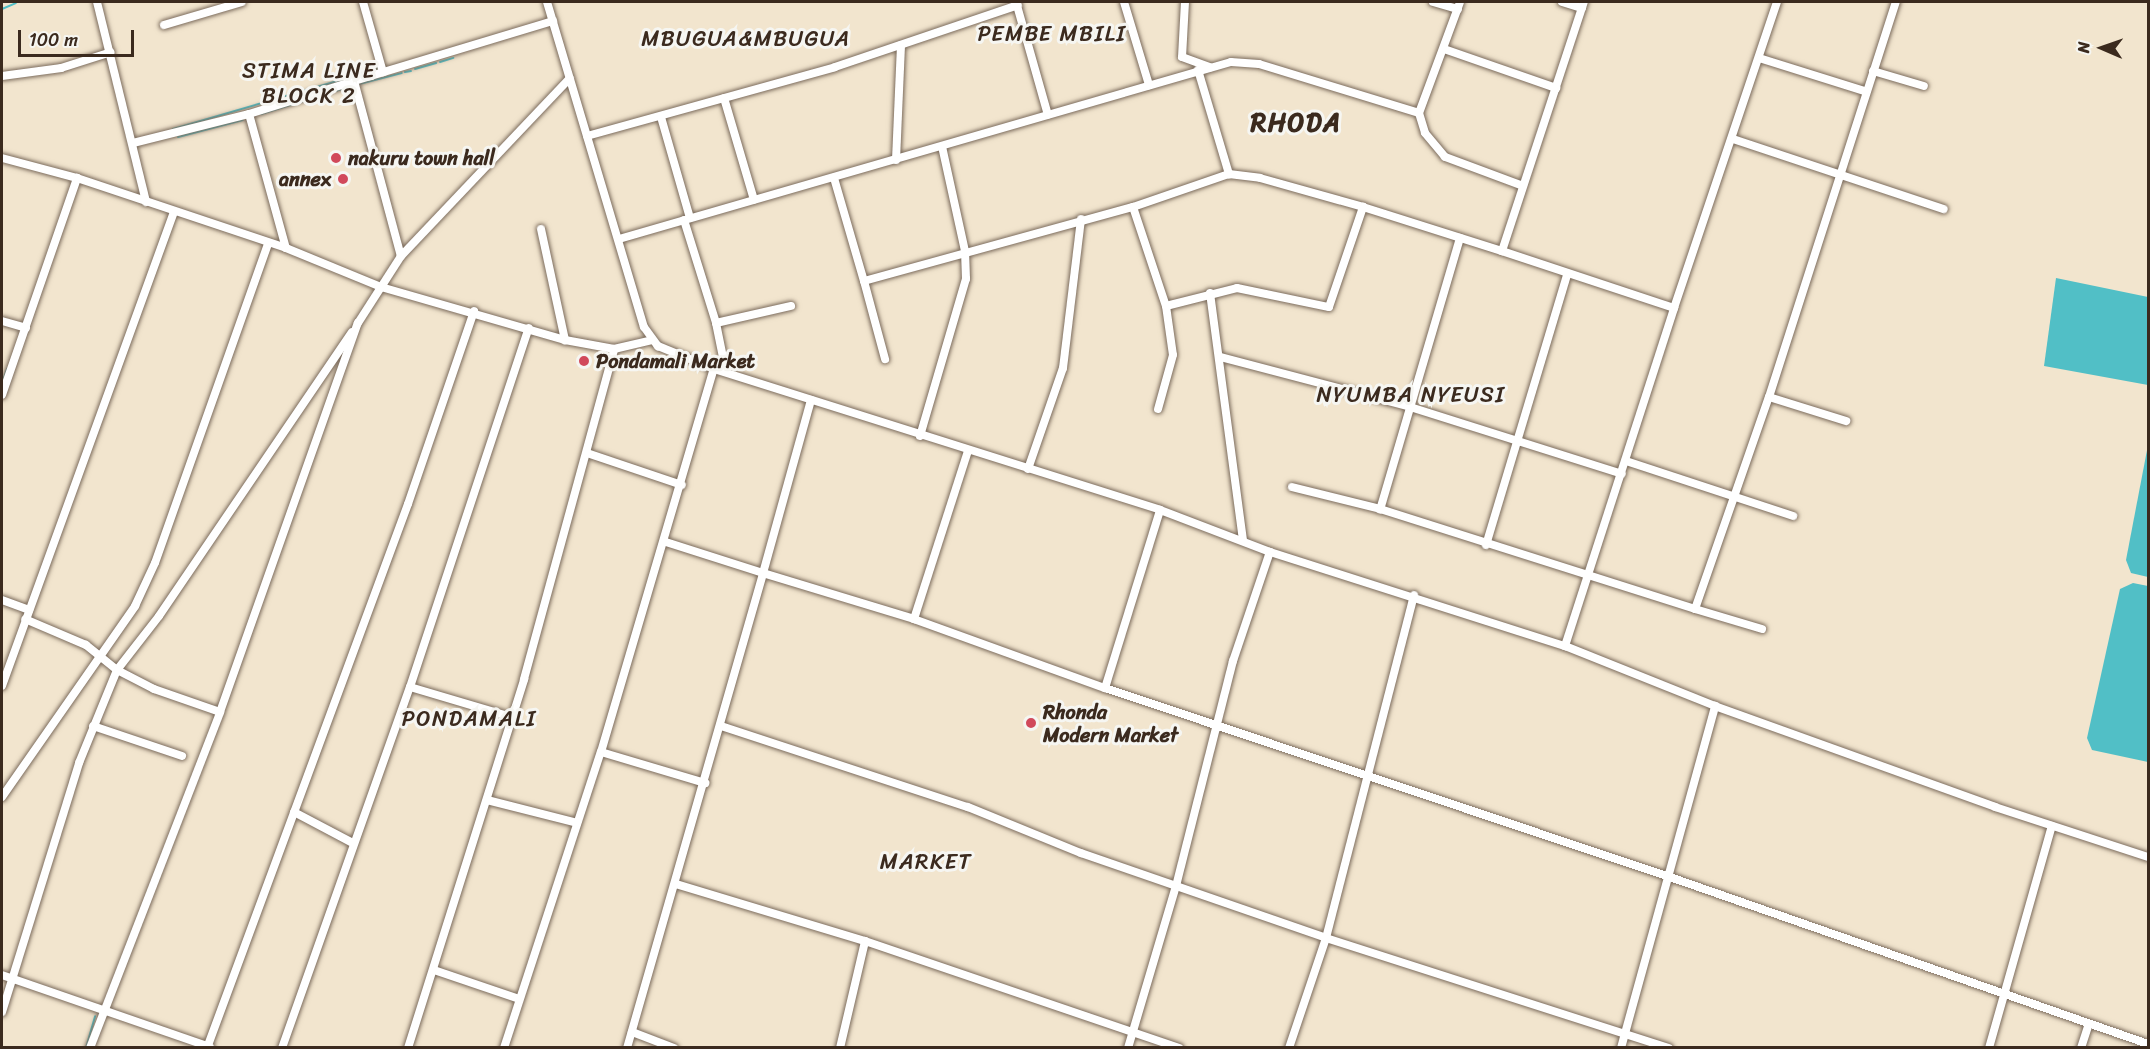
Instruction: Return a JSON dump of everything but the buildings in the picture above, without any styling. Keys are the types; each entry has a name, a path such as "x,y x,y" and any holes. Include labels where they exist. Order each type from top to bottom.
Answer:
{"street":[{"path":"97,2 134,143 146,202"},
{"path":"164,25 242,2"},
{"path":"363,2 383,72"},
{"path":"548,2 587,136 652,340"},
{"path":"1124,2 1149,85"},
{"path":"1185,2 1182,57 1210,67"},
{"path":"1433,2 1459,5 1419,113 1425,133 1445,157 1523,186"},
{"path":"1502,251 1583,5 1562,2"},
{"path":"1565,646 1674,308 1733,139 1777,2"},
{"path":"1695,609 1769,398 1864,91 1896,2"},
{"path":"587,136 661,117 901,45 1017,3 1048,115"},
{"path":"134,143 249,114 553,21"},
{"path":"896,160 901,45"},
{"path":"1444,49 1556,88"},
{"path":"2,76 61,68 111,52"},
{"path":"1759,58 1864,91"},
{"path":"619,239 1231,62 1259,64 1419,113"},
{"path":"1198,70 1229,174"},
{"path":"1873,71 1924,86"},
{"path":"2,1012 93,726 117,670 159,616 401,256 570,78"},
{"path":"354,81 401,256"},
{"path":"724,98 754,200"},
{"path":"249,114 286,248"},
{"path":"661,117 716,323 726,372"},
{"path":"1733,139 1944,209"},
{"path":"920,436 957,320 966,279 965,251 942,146"},
{"path":"2,158 77,178 268,244 286,248 381,287 474,311 565,340 614,349 652,340 714,369 1160,510 1270,552 1414,595 1565,646 1715,706 2052,826 2148,857"},
{"path":"864,281 1081,219 1133,207 1229,174 1260,178 1364,207 1674,308"},
{"path":"2,395 77,178"},
{"path":"834,178 885,359"},
{"path":"1133,207 1166,306 1173,355 1158,409"},
{"path":"1166,306 1210,293 1254,290 1329,308 1364,207"},
{"path":"2,686 174,212"},
{"path":"1028,469 1063,368 1081,219"},
{"path":"541,229 565,340"},
{"path":"1380,509 1460,238"},
{"path":"2,797 103,657 135,606 155,563 268,244"},
{"path":"1486,545 1567,274"},
{"path":"1210,293 1243,540"},
{"path":"716,323 791,306"},
{"path":"2,975 104,1008 209,1047 408,504 474,311"},
{"path":"2,321 26,328"},
{"path":"90,1047 220,712 358,323"},
{"path":"282,1047 351,842 410,687 529,328"},
{"path":"408,1047 487,800 587,453 614,349"},
{"path":"1220,357 1410,406 1622,474"},
{"path":"504,1047 601,752 666,542 714,369"},
{"path":"1769,398 1846,421"},
{"path":"627,1047 705,783 811,400"},
{"path":"914,619 968,451"},
{"path":"587,453 682,484"},
{"path":"1626,461 1793,516"},
{"path":"1292,486 1380,509 1486,545 1762,629"},
{"path":"1105,688 1160,510"},
{"path":"666,542 914,619 1105,688 1667,876 2148,1044"},
{"path":"1128,1047 1176,886 1233,661 1270,552"},
{"path":"1289,1047 1326,938 1414,595"},
{"path":"2,600 29,610"},
{"path":"25,619 47,626 103,657 117,670 154,689 220,712"},
{"path":"410,687 511,717"},
{"path":"1621,1047 1715,706"},
{"path":"93,726 182,756"},
{"path":"721,726 968,807 1176,886 1326,938 1625,1035 1669,1047"},
{"path":"601,752 705,783"},
{"path":"487,800 577,823"},
{"path":"294,812 351,842"},
{"path":"1989,1047 2006,996 2052,826"},
{"path":"676,884 865,941 1179,1047"},
{"path":"840,1047 865,941"},
{"path":"434,970 519,999"},
{"path":"2081,1047 2089,1024"},
{"path":"632,1032 674,1047"}],"water":[{"path":"2056,278 2148,297 2148,385 2044,366"},
{"path":"2148,445 2148,577 2131,573 2126,560"},
{"path":"2133,583 2148,586 2148,762 2092,750 2087,738 2120,589"}],"waterway":[{"path":"2,9 16,3"},
{"path":"440,62 453,58"},
{"path":"173,129 378,69 376,61"},
{"path":"415,69 436,63"},
{"path":"405,72 411,71"},
{"path":"359,84 402,73"},
{"path":"261,114 345,88"},
{"path":"178,137 243,120"},
{"path":"2,383 7,369"},
{"path":"86,1048 95,1016"}],"place":[{"name":"nakuru town hall","path":"336,158"},
{"name":"annex","path":"343,179"},
{"name":"Pondamali Market","path":"584,361"},
{"name":"Rhonda Modern Market","path":"1031,723"}],"district":[{"name":"PEMBE MBILI","path":"1052,34"},
{"name":"MBUGUA&MBUGUA","path":"746,39"},
{"name":"STIMA LINE BLOCK 2","path":"309,82"},
{"name":"RHODA","path":"1296,123"},
{"name":"NYUMBA NYEUSI","path":"1411,395"},
{"name":"PONDAMALI","path":"469,719"},
{"name":"MARKET","path":"926,862"}]}
